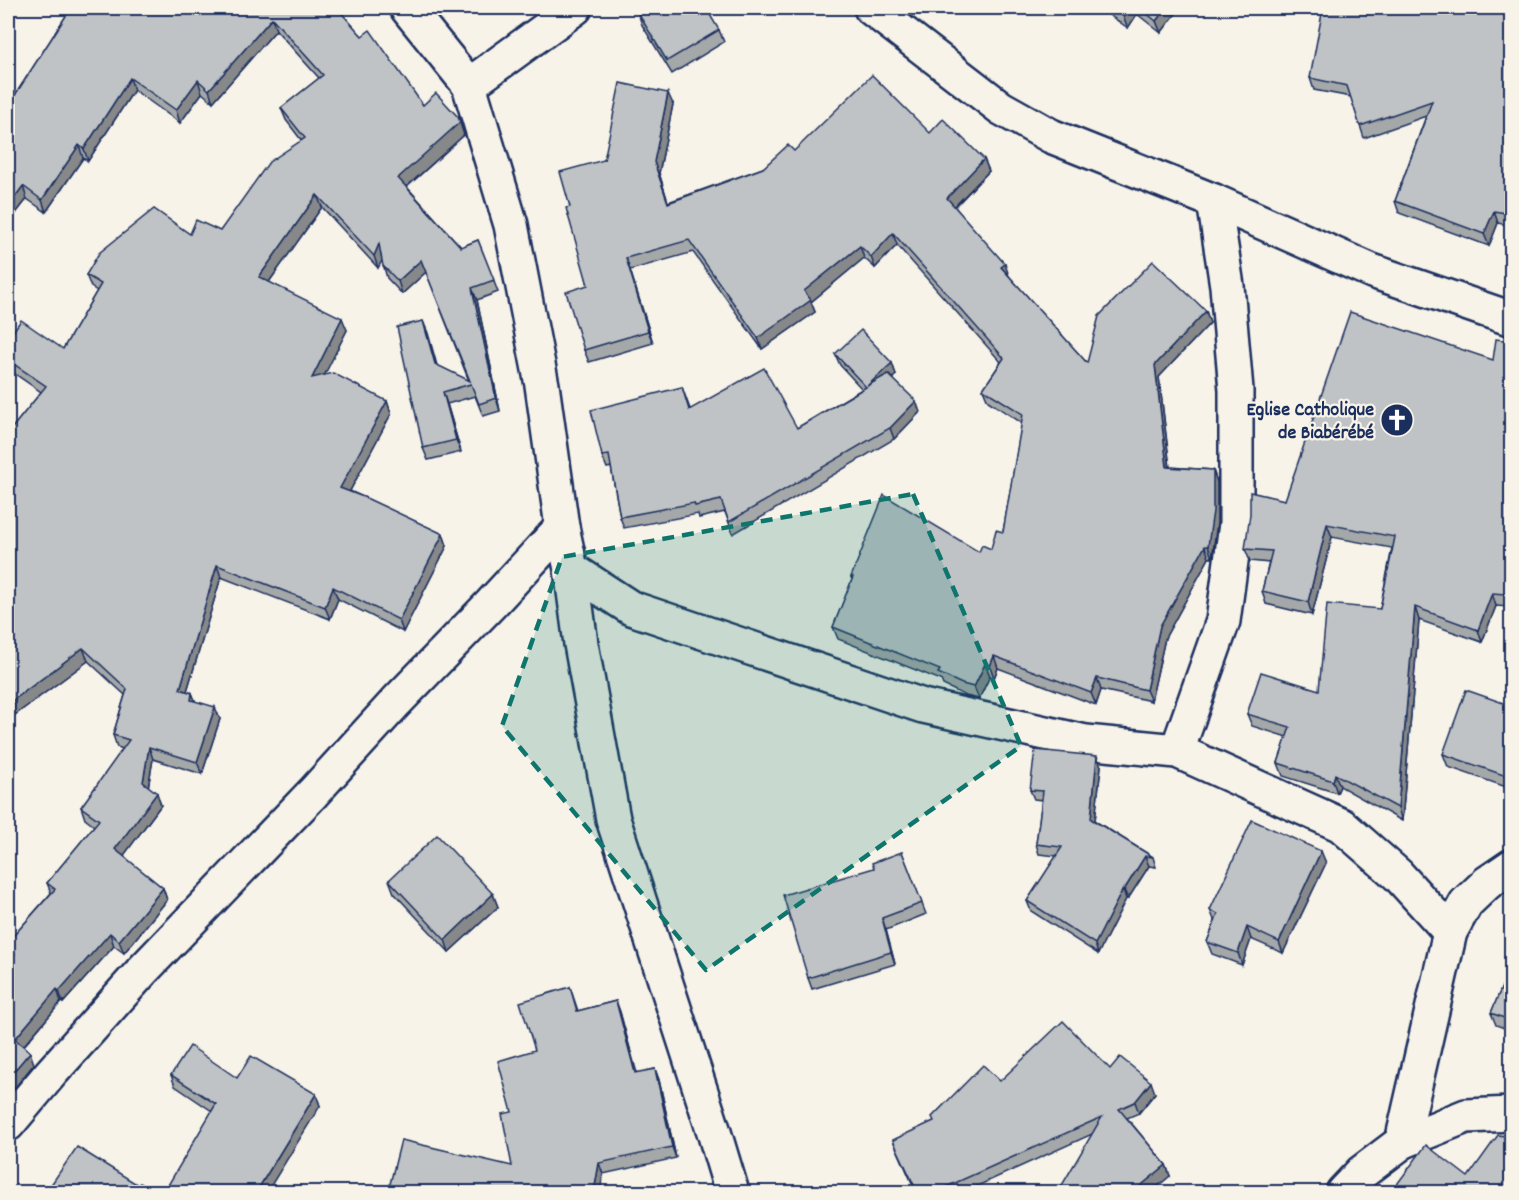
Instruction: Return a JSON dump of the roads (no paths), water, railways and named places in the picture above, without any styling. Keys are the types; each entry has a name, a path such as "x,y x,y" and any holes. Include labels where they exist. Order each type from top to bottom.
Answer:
{"street":[{"path":"408,8 469,85 511,225 542,385 579,632 613,819 732,1192"},
{"path":"469,85 575,8"},
{"path":"871,8 1001,108 1051,136 1214,201 1372,271 1512,319"},
{"path":"1177,751 1223,621 1236,524 1236,390 1227,286 1214,201"},
{"path":"8,1124 51,1072 144,969 313,793 562,527"},
{"path":"571,569 631,608 924,706 1086,742 1177,751 1341,825 1398,875 1450,932"},
{"path":"1402,1142 1450,932 1466,903 1487,883 1512,866"},
{"path":"1343,1192 1361,1173 1402,1142 1466,1116 1512,1114"}],"place":[{"name":"Eglise Catholique de Biabérébé","path":"1397,420"}]}
